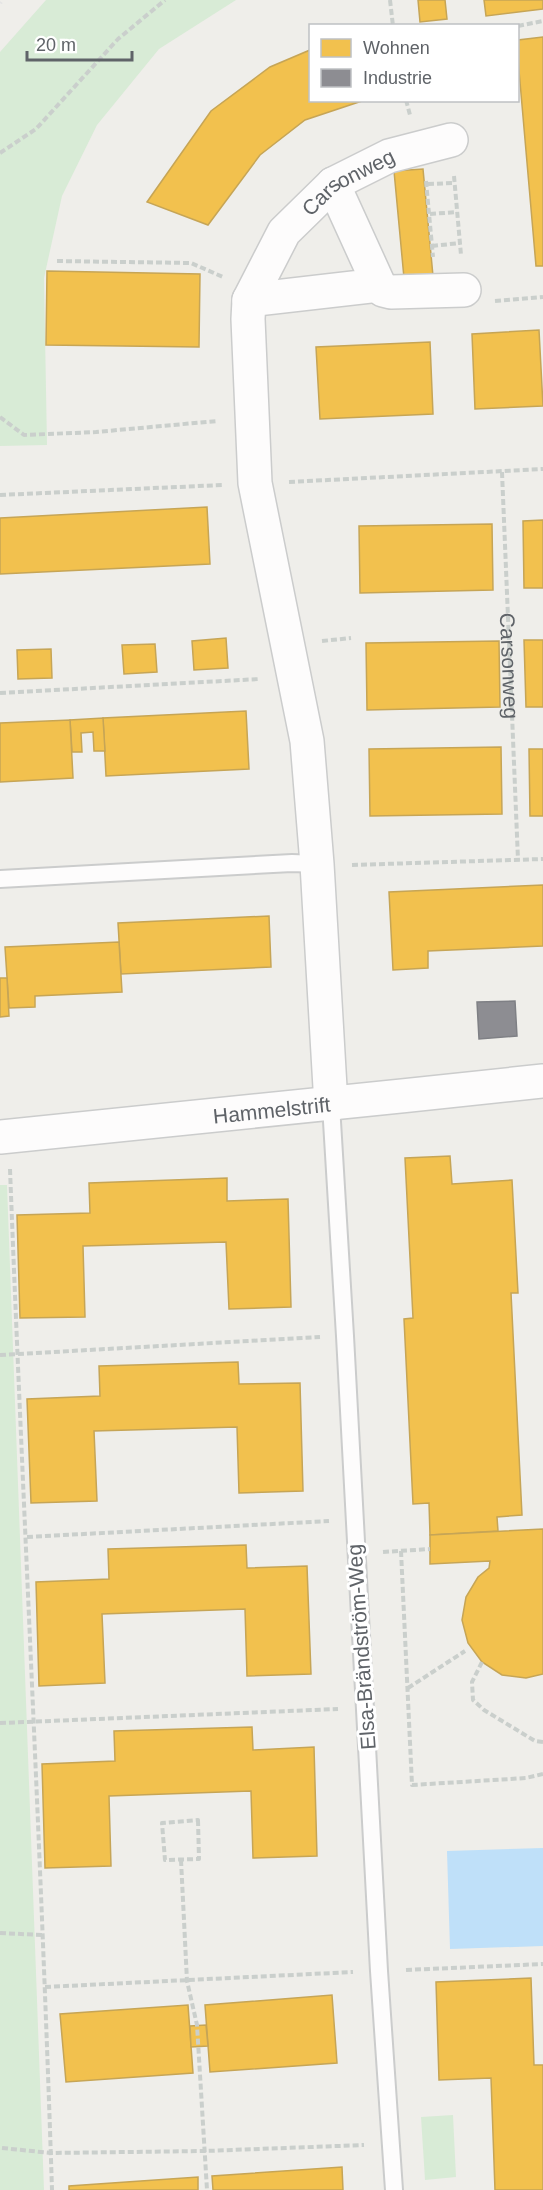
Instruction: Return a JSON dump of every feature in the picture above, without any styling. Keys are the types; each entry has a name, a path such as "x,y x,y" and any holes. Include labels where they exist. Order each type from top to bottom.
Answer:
{"street":[{"name":"Carsonweg","path":"331,1105 317,864 307,741 255,483 250,394 252,295 284,232 333,184 389,156 437,143"},
{"path":"252,295 379,285 333,184"},
{"path":"383,290 463,294"},
{"name":"Hammelstrift","path":"5,1151 241,1112 331,1105 543,1081"}],"lane":[{"path":"0,879 292,863 317,864"},
{"name":"Elsa-Brändström-Weg","path":"331,1105 379,1971 394,2190"}],"path":[{"path":"0,153 36,129 118,39 165,0"},
{"path":"390,0 393,24"},
{"path":"519,26 543,21"},
{"path":"437,143 454,183 463,294"},
{"path":"437,143 427,184 432,246 463,294"},
{"path":"427,184 454,183"},
{"path":"430,214 457,212"},
{"path":"432,246 460,243"},
{"path":"57,261 191,263 252,295"},
{"path":"463,294 543,297"},
{"path":"0,417 24,435 96,432 225,421"},
{"path":"0,495 543,470"},
{"name":"Carsonweg","path":"502,472 518,860"},
{"path":"0,693 295,678"},
{"path":"317,864 368,865 543,859"},
{"path":"5,1151 27,1537 32,1722 52,2190"},
{"path":"0,1355 345,1336"},
{"path":"27,1537 354,1520"},
{"path":"356,1554 430,1549"},
{"path":"401,1551 412,1785 526,1778 543,1774"},
{"path":"408,1688 465,1651"},
{"path":"482,1662 472,1682 473,1700 484,1710 518,1731 535,1741 543,1742"},
{"path":"0,1723 366,1707"},
{"path":"198,1820 199,1859 181,1860 165,1860 162,1823 198,1820"},
{"path":"181,1860 187,1981 197,2025 207,2190"},
{"path":"0,1933 42,1935"},
{"path":"45,1987 543,1964"},
{"path":"2,2148 51,2153 205,2151 392,2144"}],"green space":[{"path":"46,0 236,0 159,49 97,125 62,196 44,278 47,445 0,446 0,52"},
{"path":"0,1185 7,1185 44,2190 0,2190"},
{"path":"453,2115 456,2177 425,2180 421,2117"}],"water":[{"path":"543,1848 543,1946 450,1949 447,1851"}],"building: Wohnen":[{"path":"418,0 445,0 447,19 420,22"},
{"path":"484,0 543,0 543,9 486,16"},
{"path":"543,37 543,266 536,266 519,70 519,40"},
{"path":"309,50 309,102 359,102 305,120 260,155 208,225 147,202 211,111 270,67"},
{"path":"423,169 433,276 404,278 394,171"},
{"path":"47,271 200,274 199,347 46,345"},
{"path":"539,330 543,406 475,409 472,334"},
{"path":"430,342 433,414 320,419 316,347"},
{"path":"207,507 210,564 0,574 0,518"},
{"path":"543,520 543,588 524,588 523,521"},
{"path":"492,524 493,590 360,593 359,526"},
{"path":"226,638 228,668 194,670 192,641"},
{"path":"524,640 543,640 543,707 526,707"},
{"path":"499,641 500,707 367,710 366,643"},
{"path":"155,644 157,672 124,674 122,645"},
{"path":"51,649 52,678 18,679 17,650"},
{"path":"246,711 249,769 106,776 103,718"},
{"path":"103,718 105,751 94,751 93,732 81,733 82,752 72,752 70,720"},
{"path":"70,720 73,778 0,782 0,723"},
{"path":"501,747 502,814 370,816 369,749"},
{"path":"529,749 543,749 543,816 530,816"},
{"path":"543,885 543,946 428,951 428,968 393,970 389,892"},
{"path":"269,916 271,967 121,974 118,923"},
{"path":"119,942 122,992 35,996 35,1007 9,1008 5,947"},
{"path":"0,978 7,978 9,1016 0,1017"},
{"path":"450,1156 452,1184 512,1180 518,1293 511,1293 522,1515 497,1517 498,1531 430,1535 429,1503 413,1504 404,1319 413,1318 405,1158"},
{"path":"227,1178 227,1201 288,1199 291,1307 229,1309 226,1242 83,1246 85,1317 20,1318 17,1215 90,1213 89,1183"},
{"path":"238,1362 239,1384 300,1383 303,1491 239,1493 237,1427 94,1431 97,1501 31,1503 27,1399 100,1396 99,1366"},
{"path":"543,1529 543,1674 526,1678 502,1675 482,1662 468,1643 462,1620 466,1597 478,1577 489,1568 490,1561 430,1564 430,1535"},
{"path":"246,1545 247,1568 307,1566 311,1674 247,1676 245,1609 102,1614 105,1683 39,1686 36,1582 109,1579 108,1549"},
{"path":"252,1727 253,1750 314,1747 317,1856 253,1858 251,1791 109,1796 111,1866 45,1868 42,1764 115,1761 114,1731"},
{"path":"531,1978 534,2065 543,2065 543,2190 495,2190 491,2078 439,2080 436,1982"},
{"path":"332,1995 337,2063 210,2072 205,2005"},
{"path":"188,2005 193,2073 66,2082 60,2014"},
{"path":"206,2025 208,2046 191,2047 190,2026"},
{"path":"342,2167 343,2190 213,2190 212,2176"},
{"path":"198,2177 198,2190 69,2190 69,2186"}],"building: Industrie":[{"path":"515,1001 517,1036 479,1039 477,1002"}]}
